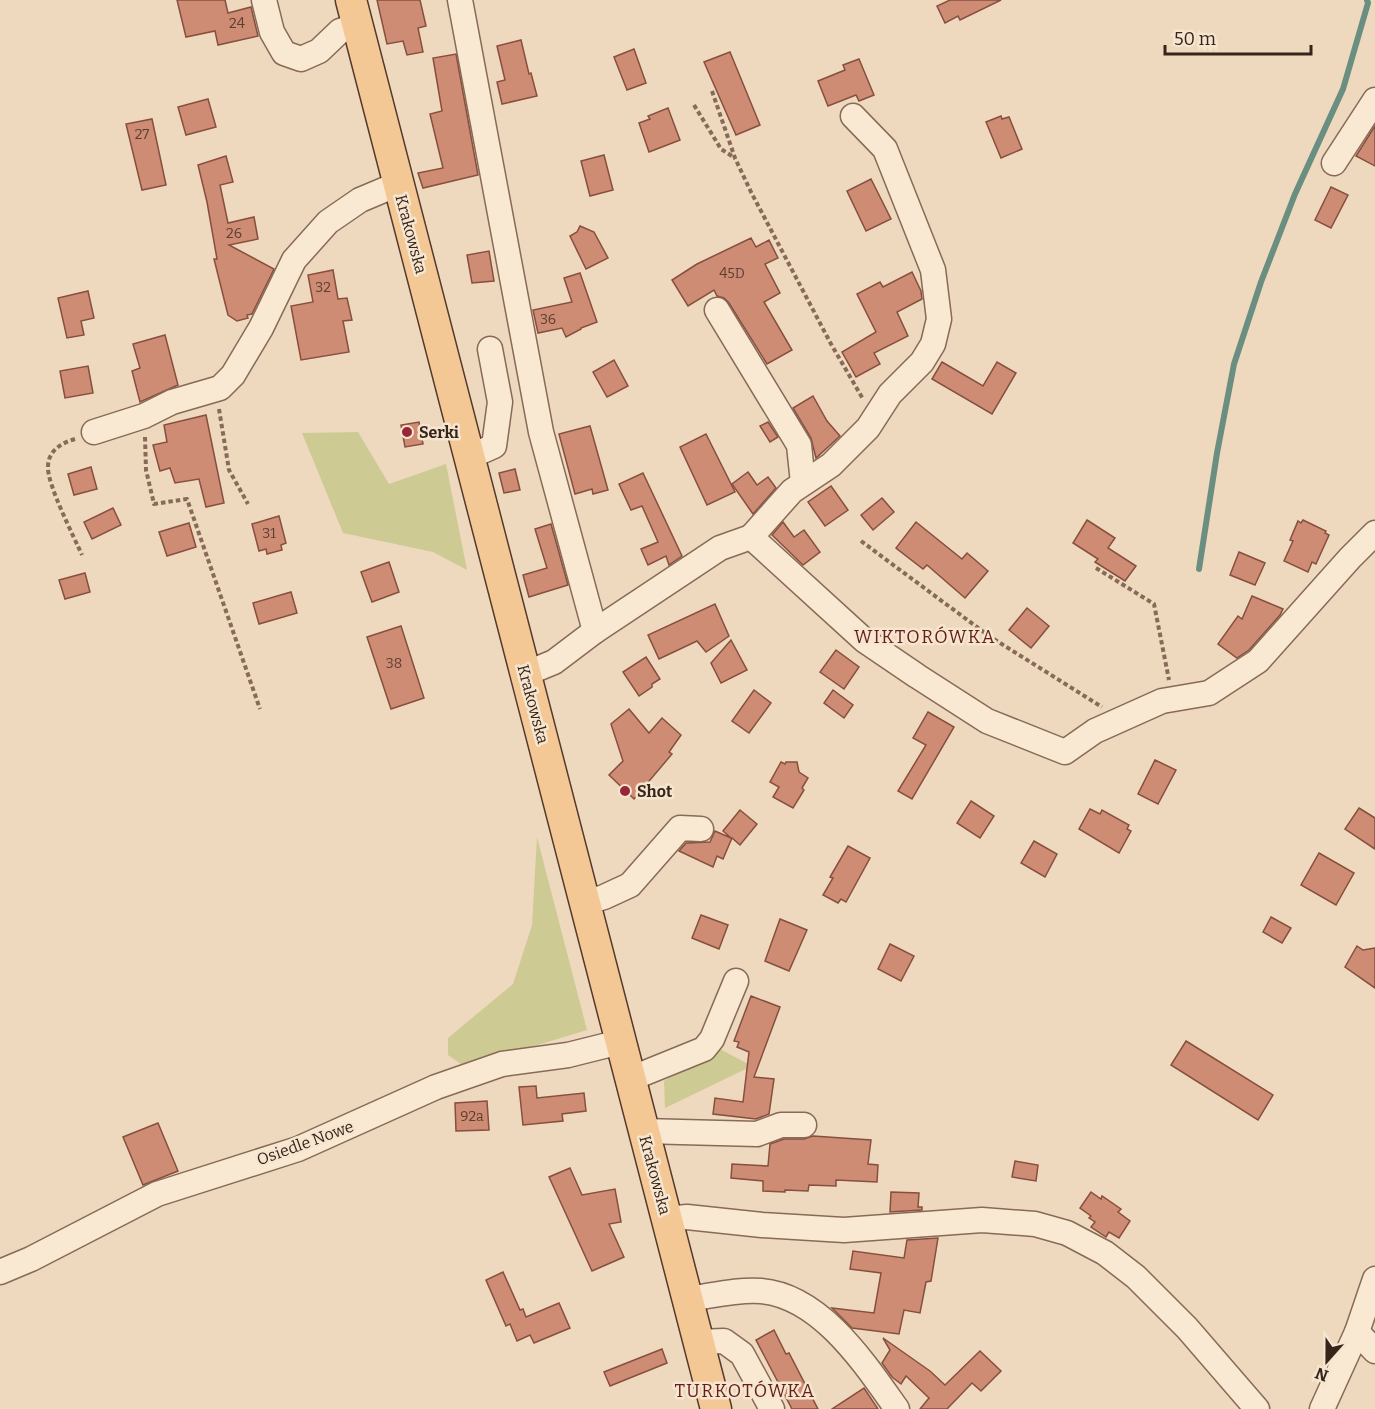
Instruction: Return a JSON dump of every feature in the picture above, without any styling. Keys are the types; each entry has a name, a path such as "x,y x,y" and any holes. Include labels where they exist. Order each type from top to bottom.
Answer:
{"main road":[{"name":"Krakowska","path":"354,12 716,1409"}],"street":[{"path":"264,0 272,32 284,53 301,59 319,51 340,31 354,12"},
{"path":"460,0 541,432 595,631"},
{"path":"1334,163 1375,100"},
{"path":"525,674 554,662 595,631 720,548 751,537 792,491 831,465 867,428 890,394 922,362 933,344 939,319 933,270 885,149 853,116"},
{"path":"94,432 144,416 172,402 220,388 233,375 261,328 294,260 328,222 360,200 398,184"},
{"path":"717,310 799,446 803,483"},
{"path":"469,458 494,446 500,402 490,349"},
{"path":"751,537 864,640 987,721 1065,752 1095,731 1162,701 1209,693 1258,661 1375,533"},
{"path":"585,903 630,885 680,828 700,829"},
{"path":"630,1079 704,1049 712,1039 736,981"},
{"name":"Osiedle Nowe","path":"0,1272 157,1194 298,1149 436,1087 502,1064 568,1055 620,1042"},
{"path":"643,1131 757,1134 781,1125 804,1125"},
{"path":"667,1219 687,1217 844,1230 982,1220 1035,1224 1067,1233 1105,1253 1136,1277 1187,1328 1257,1409"},
{"path":"1322,1409 1358,1332 1375,1279"},
{"path":"687,1299 744,1291 777,1293 792,1298 836,1332 867,1366 897,1409"},
{"path":"1358,1332 1375,1351"},
{"path":"699,1342 723,1341 742,1354 772,1409"}],"path":[{"path":"712,91 735,158 751,192 831,344 874,419"},
{"path":"694,105 721,149 735,158"},
{"path":"220,388 219,410 228,470 248,504"},
{"path":"144,416 146,470 154,504 188,499 260,709"},
{"path":"82,555 57,497 48,469 50,456 62,443 94,432"},
{"path":"861,541 988,636 1101,705 1107,726"},
{"path":"1096,568 1154,603 1169,672 1170,700"}],"shaded area":[{"path":"358,432 389,484 446,464 467,570 433,552 343,533 302,433"},
{"path":"537,837 587,1030 465,1067 448,1055 448,1038 513,984 532,925"},
{"path":"718,1048 752,1066 665,1108 664,1081"}],"building":[{"path":"177,0 225,0 228,13 251,7 258,36 218,45 215,31 186,37"},
{"path":"377,0 420,0 426,26 418,28 423,52 407,55 403,41 387,44"},
{"path":"950,0 1001,0 960,20 958,16 945,23 937,6"},
{"path":"521,40 537,96 502,104 497,82 505,80 497,46"},
{"path":"634,49 646,83 627,90 614,57"},
{"path":"730,52 760,125 736,135 704,62"},
{"path":"456,54 478,175 423,188 418,173 443,168 430,114 442,111 433,58"},
{"path":"859,59 874,95 859,101 856,95 828,106 818,81 845,70 843,65"},
{"path":"208,99 216,127 186,135 178,107"},
{"path":"668,108 680,140 649,152 639,123 650,119 648,116"},
{"path":"1001,116 1002,119 1009,117 1022,149 1001,158 986,122"},
{"path":"152,119 166,185 142,190 126,124"},
{"path":"1375,126 1375,166 1356,156"},
{"path":"604,155 613,190 590,196 581,161"},
{"path":"226,156 233,182 220,185 228,223 254,217 258,239 229,245 274,269 252,314 247,315 248,318 237,321 228,315 214,259 217,259 198,165"},
{"path":"871,179 891,219 866,231 847,191"},
{"path":"1331,187 1348,195 1331,228 1315,220"},
{"path":"580,226 594,232 608,258 586,269 570,236 577,232"},
{"path":"751,238 756,247 769,240 778,258 765,264 780,293 764,302 792,350 767,364 724,298 717,296 714,290 688,306 672,280 697,264"},
{"path":"489,251 494,281 472,283 467,255"},
{"path":"333,270 338,299 347,298 352,320 343,321 349,352 301,360 291,306 313,302 308,275"},
{"path":"912,272 921,291 922,299 897,312 908,336 874,353 880,364 856,377 842,352 876,332 857,294 880,282 883,287"},
{"path":"580,273 597,322 566,337 562,328 538,333 533,310 572,302 564,278"},
{"path":"88,291 94,318 81,321 84,335 67,338 58,298"},
{"path":"165,335 178,385 140,402 132,371 140,368 133,344"},
{"path":"614,360 628,386 607,397 593,372"},
{"path":"942,362 983,386 997,362 1016,373 992,414 932,379"},
{"path":"88,366 93,393 65,398 60,371"},
{"path":"813,396 827,421 840,436 816,458 811,438 793,408"},
{"path":"206,415 224,503 206,507 199,479 175,483 170,468 160,471 153,445 167,442 164,425"},
{"path":"419,422 423,444 405,447 401,425"},
{"path":"768,422 778,437 770,442 760,426"},
{"path":"590,426 608,490 593,494 592,489 575,494 559,434"},
{"path":"706,434 735,492 707,505 680,447"},
{"path":"91,467 97,489 74,495 68,474"},
{"path":"515,469 520,490 504,493 499,473"},
{"path":"748,472 757,485 768,477 776,488 753,514 732,484"},
{"path":"643,473 682,556 669,565 666,556 648,565 641,549 658,542 642,506 631,510 619,484"},
{"path":"831,486 848,510 825,526 808,502"},
{"path":"882,498 894,512 873,530 861,515"},
{"path":"113,508 121,525 92,539 84,522"},
{"path":"279,516 286,543 281,545 282,550 267,554 266,549 259,551 252,524"},
{"path":"1087,520 1115,538 1108,548 1136,566 1125,581 1095,562 1098,559 1073,543"},
{"path":"1303,520 1326,531 1325,533 1329,535 1316,564 1312,562 1308,572 1284,561 1293,541 1290,540 1298,521 1301,523"},
{"path":"783,522 794,537 804,530 820,552 803,565 772,535"},
{"path":"916,522 962,559 967,553 988,571 965,598 927,565 923,569 896,548"},
{"path":"189,523 196,547 167,556 159,532"},
{"path":"551,524 568,585 529,597 523,575 547,568 535,529"},
{"path":"1239,552 1265,563 1255,585 1230,575"},
{"path":"389,562 399,592 372,602 361,572"},
{"path":"85,573 90,592 65,599 59,580"},
{"path":"291,592 297,613 259,624 253,603"},
{"path":"1252,596 1283,609 1249,650 1237,658 1218,644 1238,616 1242,619"},
{"path":"715,604 729,636 706,652 697,641 659,659 648,635"},
{"path":"1027,608 1049,626 1031,648 1009,630"},
{"path":"401,626 424,698 391,709 367,637"},
{"path":"731,640 747,670 721,683 711,663"},
{"path":"836,650 859,667 844,689 820,672"},
{"path":"646,657 660,679 639,696 623,672"},
{"path":"754,690 771,703 749,733 732,721"},
{"path":"833,690 853,705 844,718 824,703"},
{"path":"629,709 649,733 662,718 681,735 669,752 672,754 634,799 609,775 623,761 611,724"},
{"path":"928,712 954,727 912,799 898,791 926,745 913,738"},
{"path":"1155,760 1176,770 1158,804 1138,794"},
{"path":"781,762 785,764 786,762 797,762 799,772 808,778 793,808 773,797 779,787 770,782"},
{"path":"971,801 994,816 980,838 957,823"},
{"path":"1359,808 1375,818 1375,849 1345,829"},
{"path":"1090,809 1100,814 1102,810 1129,825 1127,829 1131,831 1119,853 1079,829"},
{"path":"740,810 757,824 740,845 732,838 723,859 717,856 713,867 679,851 686,843 710,842 715,831 731,838 723,831"},
{"path":"1034,841 1057,854 1045,877 1021,863"},
{"path":"848,846 870,858 846,902 841,899 838,903 823,895 833,878 830,877"},
{"path":"1319,853 1354,873 1336,905 1301,885"},
{"path":"701,915 728,925 719,949 692,938"},
{"path":"1271,917 1291,928 1282,943 1263,932"},
{"path":"780,919 807,930 789,971 765,961"},
{"path":"890,944 914,956 901,981 878,969"},
{"path":"1357,946 1363,950 1375,948 1375,988 1345,967"},
{"path":"751,996 780,1007 754,1077 774,1079 769,1114 756,1119 713,1114 715,1098 743,1102 749,1052 737,1047 739,1042 734,1041"},
{"path":"1186,1041 1273,1095 1258,1120 1171,1065"},
{"path":"536,1086 537,1098 584,1093 586,1111 562,1114 563,1121 523,1125 519,1087"},
{"path":"487,1101 489,1130 456,1131 455,1103"},
{"path":"158,1123 178,1171 143,1185 123,1137"},
{"path":"813,1136 871,1140 868,1164 878,1165 877,1182 836,1180 836,1186 809,1185 808,1191 785,1190 785,1192 763,1191 763,1181 731,1178 732,1164 768,1166 770,1144 784,1139 804,1139"},
{"path":"1015,1161 1038,1165 1036,1181 1012,1177"},
{"path":"570,1168 582,1195 615,1189 621,1222 609,1224 624,1257 592,1271 549,1177"},
{"path":"891,1192 919,1193 918,1207 922,1207 922,1210 890,1212"},
{"path":"1091,1192 1101,1199 1102,1196 1121,1209 1118,1212 1130,1221 1119,1238 1109,1232 1106,1237 1091,1227 1095,1222 1080,1208"},
{"path":"938,1238 931,1281 926,1282 920,1313 904,1310 899,1334 852,1328 832,1308 874,1313 881,1273 850,1269 853,1251 904,1258 907,1240"},
{"path":"503,1272 520,1310 523,1309 526,1317 559,1303 570,1328 534,1343 530,1335 517,1341 510,1324 506,1326 486,1280"},
{"path":"774,1330 786,1354 789,1353 818,1409 792,1409 756,1340"},
{"path":"883,1338 930,1371 945,1385 980,1351 1001,1371 981,1391 972,1383 947,1409 920,1409 929,1398 906,1376 901,1384 892,1377 882,1363 890,1350"},
{"path":"662,1349 667,1363 610,1386 604,1372"},
{"path":"864,1388 878,1409 832,1409"}],"waterway":[{"path":"1199,569 1234,364 1261,282 1295,194 1343,89 1367,0"}],"place":[{"name":"Serki","path":"407,432"},
{"name":"Shot","path":"625,791"}],"district":[{"name":"WIKTORÓWKA","path":"925,637"},
{"name":"TURKOTÓWKA","path":"745,1391"}]}
